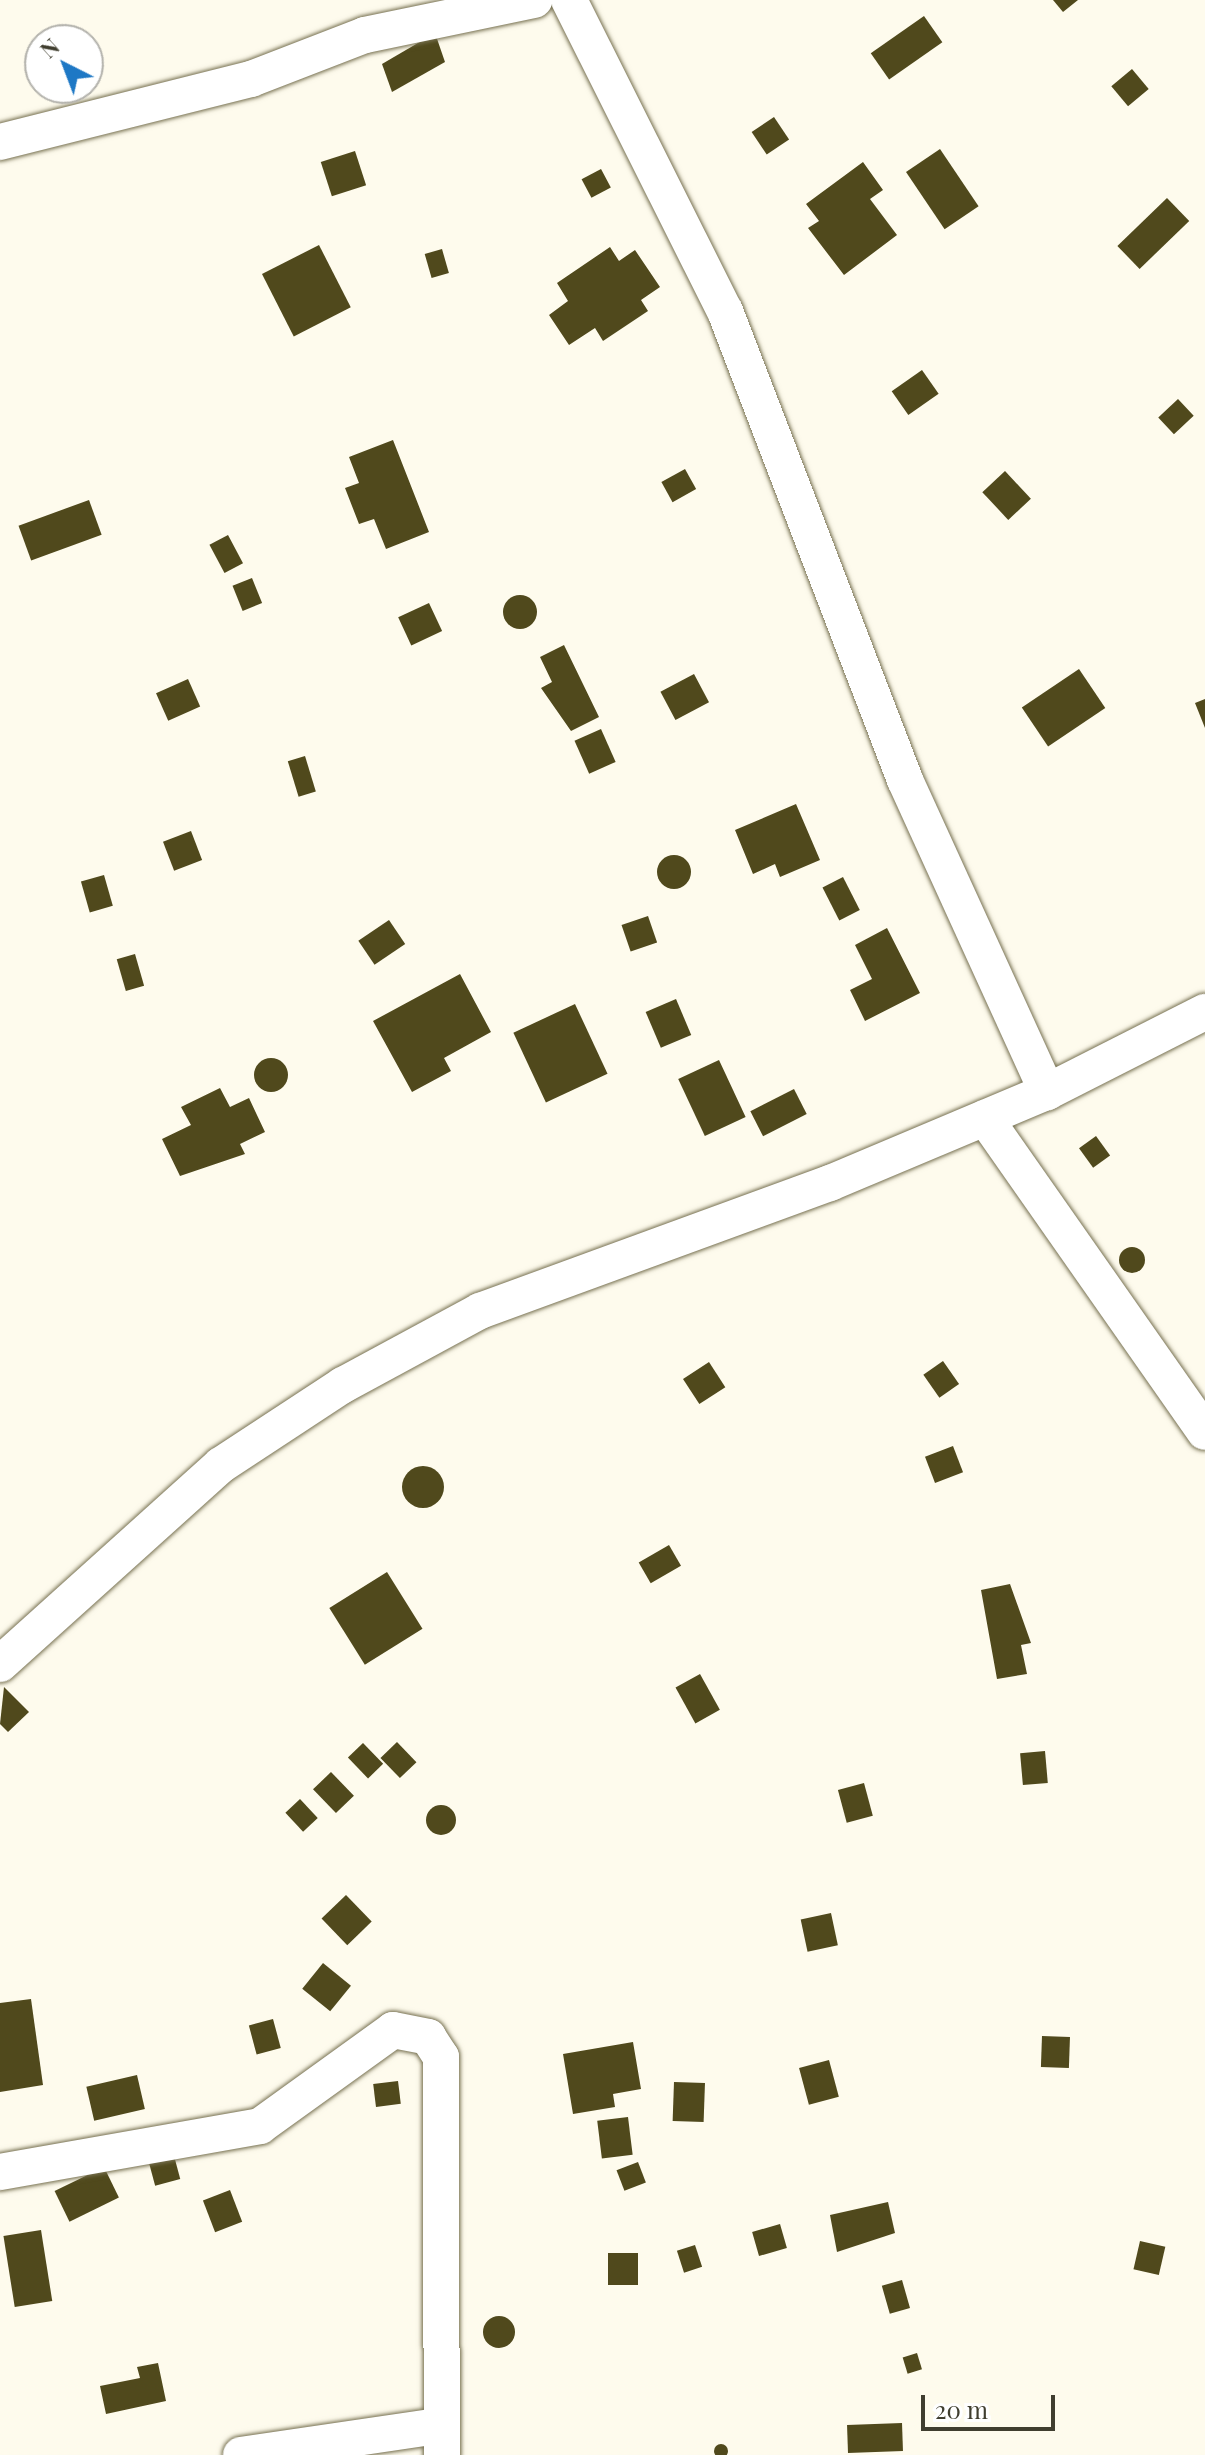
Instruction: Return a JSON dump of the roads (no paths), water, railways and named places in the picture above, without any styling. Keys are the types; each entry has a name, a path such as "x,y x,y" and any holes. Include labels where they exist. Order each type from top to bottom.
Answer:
{"street":[{"path":"0,142 251,79 365,35 534,0"},
{"path":"569,0 725,311 905,780 1047,1092"},
{"path":"0,1664 221,1465 343,1385 480,1311 985,1118 1047,1092 1205,1012"},
{"path":"985,1118 1205,1432"},
{"path":"0,2172 260,2126 393,2030 428,2037 441,2057 439,2440 241,2455"}]}
